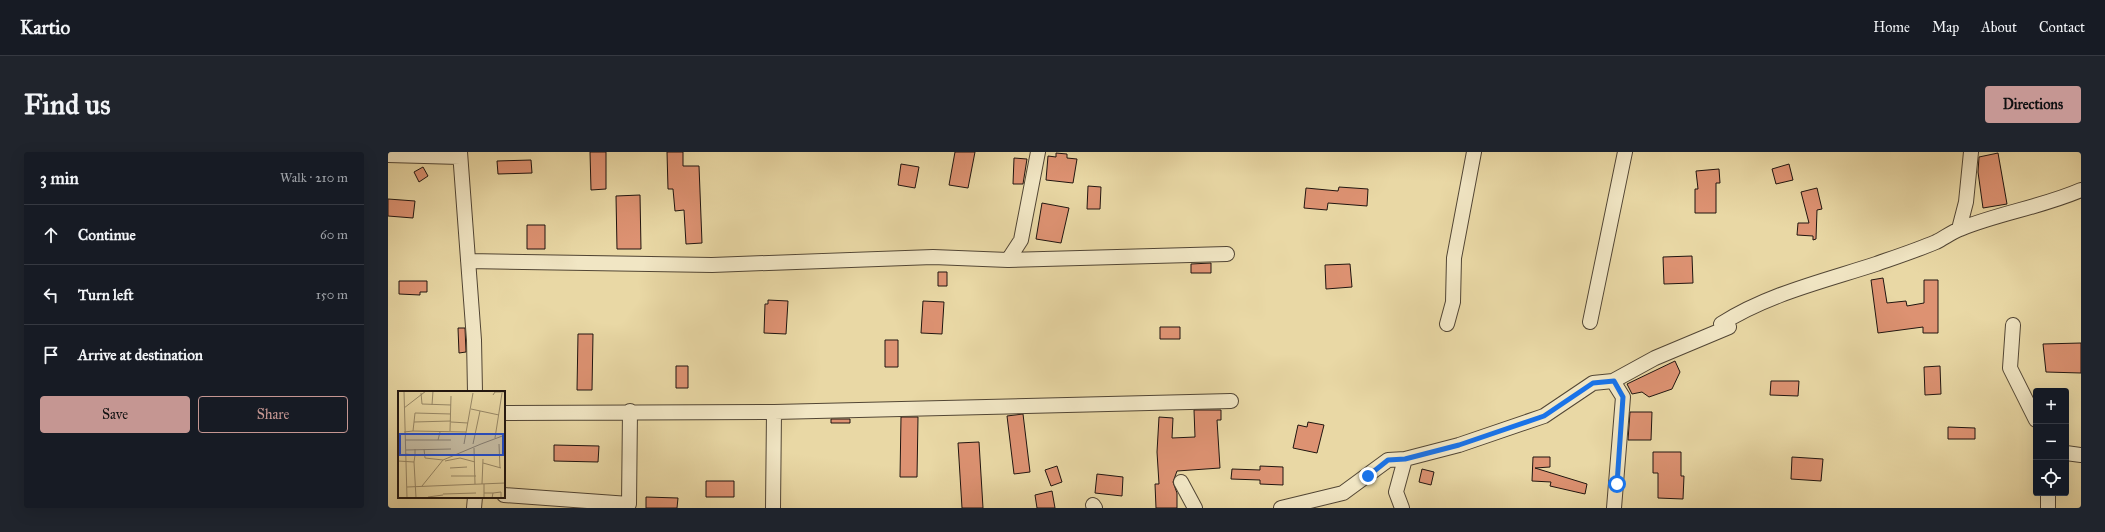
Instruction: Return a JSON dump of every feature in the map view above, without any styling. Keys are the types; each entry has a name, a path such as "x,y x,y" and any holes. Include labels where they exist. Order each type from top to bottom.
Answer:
{"street":[{"path":"1008,260 1021,240 1038,152"},
{"path":"1447,324 1453,302 1454,258 1474,152"},
{"path":"1590,322 1625,152"},
{"path":"1960,229 1966,202 1971,152"},
{"path":"388,156 460,155 474,340 475,391"},
{"path":"1280,508 1343,493 1388,460 1405,459 1459,445 1544,416 1593,383 1614,381 1655,358 1725,325 1744,310 1804,286 1877,264 1929,244 1960,229 2081,190"},
{"path":"468,261 712,265 933,258 1008,260 1227,254"},
{"path":"2013,325 2010,368 2033,414"},
{"path":"1614,381 1623,397 1614,508"},
{"path":"505,412 774,412 1231,401"},
{"path":"505,495 629,506 630,411"},
{"path":"773,508 774,412"},
{"path":"2069,453 2081,455"},
{"path":"1402,508 1396,492 1405,459"},
{"path":"1181,482 1196,508"},
{"path":"2048,496 2048,508"},
{"path":"474,508 475,498"}],"building":[{"path":"590,152 606,152 606,189 591,190"},
{"path":"667,152 683,152 683,166 699,166 702,243 686,244 684,210 675,211 673,189 668,189"},
{"path":"955,152 975,152 968,188 949,185"},
{"path":"1056,153 1067,154 1067,158 1077,159 1073,183 1046,180 1048,156 1056,157"},
{"path":"1998,153 2007,204 1983,208 1978,172 1979,157"},
{"path":"1014,158 1027,159 1023,184 1013,184"},
{"path":"531,160 532,173 498,174 497,161"},
{"path":"901,164 919,167 915,188 898,185"},
{"path":"1789,164 1793,180 1776,184 1772,169"},
{"path":"423,167 428,176 419,182 414,172"},
{"path":"1719,169 1720,183 1716,183 1716,213 1695,213 1695,189 1698,189 1696,171"},
{"path":"1088,186 1101,187 1100,209 1087,209"},
{"path":"1339,187 1368,189 1367,206 1328,203 1327,210 1304,208 1306,188 1338,191"},
{"path":"1817,188 1822,209 1817,210 1816,239 1813,240 1813,236 1797,235 1798,223 1809,223 1801,192"},
{"path":"640,195 641,249 617,249 616,196"},
{"path":"388,199 415,201 413,218 388,216"},
{"path":"1042,203 1069,208 1061,243 1036,239"},
{"path":"527,225 545,225 545,249 527,249"},
{"path":"1692,256 1693,283 1664,284 1663,257"},
{"path":"1211,263 1211,273 1191,273 1191,264"},
{"path":"1350,264 1352,287 1326,289 1325,265"},
{"path":"938,272 947,272 947,286 938,286"},
{"path":"1883,278 1887,303 1906,301 1907,306 1924,303 1924,280 1938,280 1938,333 1923,333 1923,327 1878,333 1871,280"},
{"path":"399,281 427,281 427,292 420,292 420,295 399,294"},
{"path":"768,300 788,301 786,334 764,333 765,304 768,304"},
{"path":"923,301 944,302 942,334 921,333"},
{"path":"1160,327 1180,327 1180,339 1160,339"},
{"path":"458,328 465,328 466,352 459,353"},
{"path":"578,334 593,334 592,390 577,390"},
{"path":"885,340 898,340 898,367 885,367"},
{"path":"2081,343 2081,373 2046,372 2043,344"},
{"path":"1675,361 1680,372 1672,389 1649,397 1642,392 1632,394 1627,384"},
{"path":"676,366 688,366 688,388 676,388"},
{"path":"1940,366 1941,394 1925,395 1924,367"},
{"path":"1771,381 1799,381 1798,396 1770,395"},
{"path":"1194,410 1221,410 1221,420 1217,420 1220,468 1177,471 1173,482 1177,493 1177,508 1156,508 1155,484 1159,484 1157,452 1159,417 1173,418 1172,438 1195,437"},
{"path":"1630,412 1652,412 1651,440 1628,440"},
{"path":"1023,414 1030,472 1014,474 1007,416"},
{"path":"901,417 918,417 917,477 900,477"},
{"path":"831,419 850,419 850,423 831,423"},
{"path":"1308,422 1324,425 1317,453 1293,448 1298,425 1307,427"},
{"path":"1948,427 1975,428 1975,439 1948,439"},
{"path":"979,442 983,508 962,508 958,443"},
{"path":"554,445 599,446 598,462 554,461"},
{"path":"1653,452 1681,452 1681,476 1684,476 1683,499 1658,498 1658,473 1653,473"},
{"path":"1533,457 1550,457 1550,467 1535,468 1587,484 1585,494 1550,486 1551,482 1532,481"},
{"path":"1792,457 1823,459 1821,481 1791,479"},
{"path":"1057,466 1062,482 1051,486 1045,470"},
{"path":"1260,466 1283,467 1283,485 1260,484 1260,480 1231,479 1232,469 1260,470"},
{"path":"1422,469 1434,472 1431,485 1419,482"},
{"path":"1097,474 1123,477 1122,496 1095,493"},
{"path":"706,481 734,481 734,497 706,497"},
{"path":"1052,491 1055,508 1037,508 1035,495"},
{"path":"646,497 678,498 677,508 646,508"}],"route":[{"path":"1368,476 1388,460 1405,459 1459,445 1544,416 1593,383 1614,381 1623,397 1617,484"}]}
